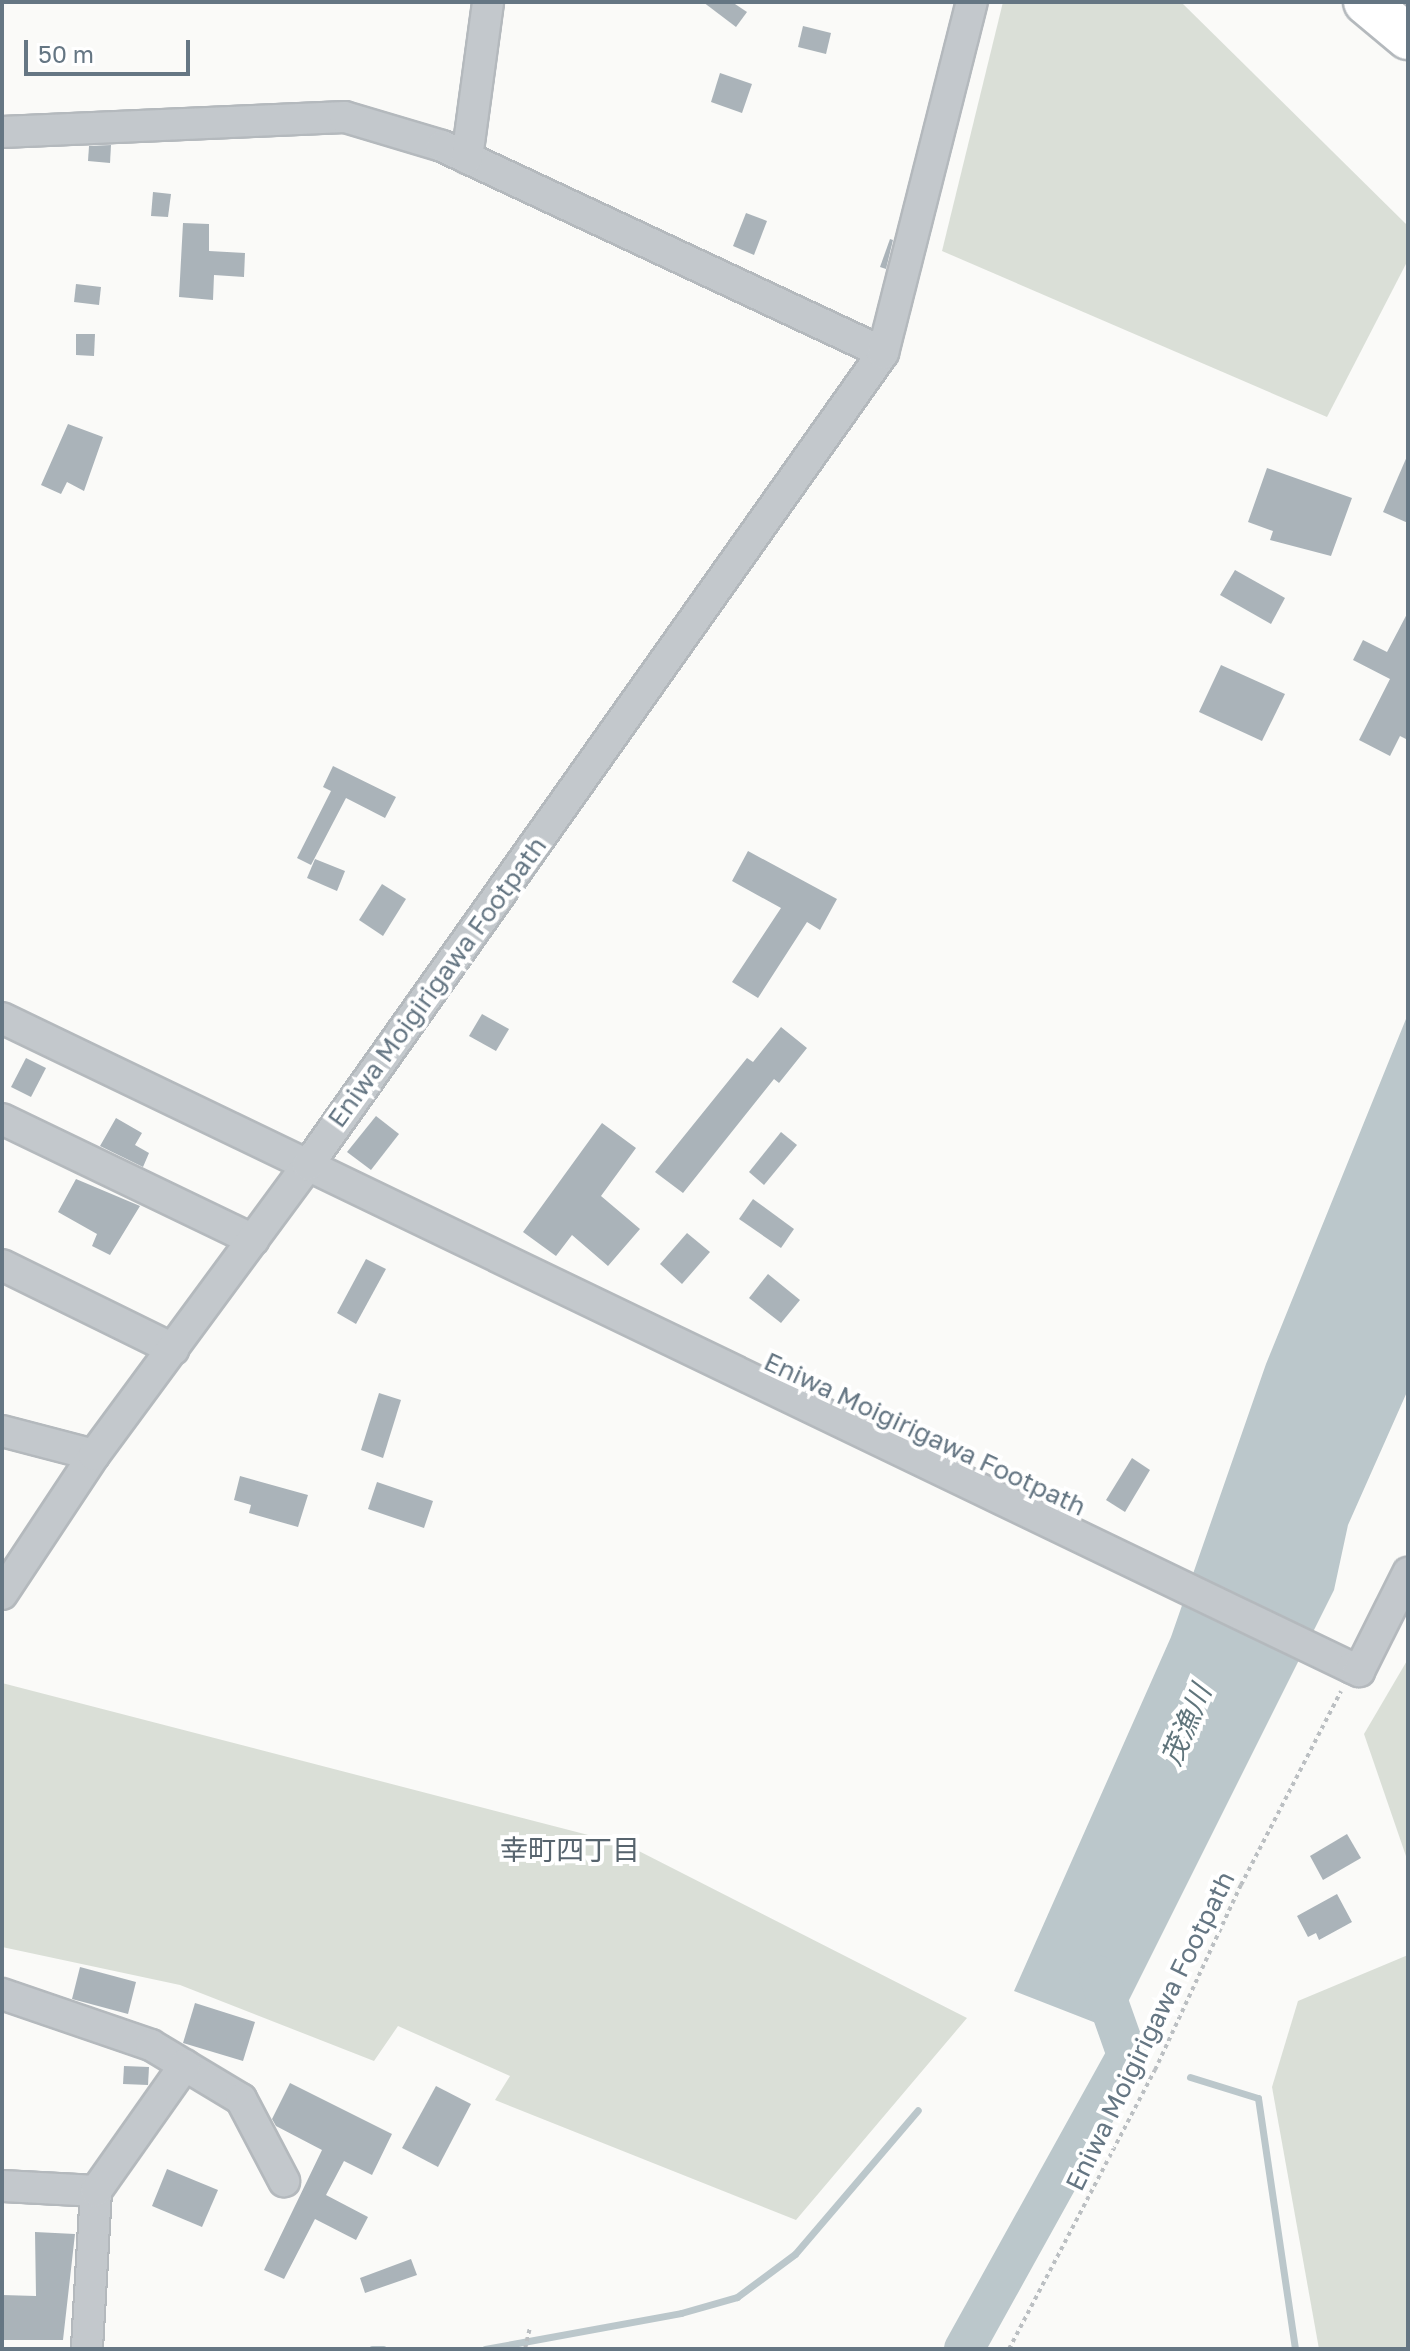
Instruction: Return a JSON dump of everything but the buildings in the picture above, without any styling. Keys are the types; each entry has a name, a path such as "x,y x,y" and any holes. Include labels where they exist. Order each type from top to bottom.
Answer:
{"highway":[{"path":"1366,2 1408,37"}],"street":[{"path":"467,158 488,2"},
{"path":"3,1589 94,1455 308,1165 883,353 972,2"},
{"path":"2,132 345,117 467,158 883,353"},
{"path":"2,1018 1167,1582 1359,1671 1408,1573"},
{"path":"2,1119 253,1240"},
{"path":"2,1265 173,1349"},
{"path":"2,1431 94,1455"},
{"path":"2,1994 151,2045 241,2099 284,2181"},
{"path":"87,2349 96,2191 185,2065"},
{"path":"2,2186 96,2191"}],"path":[{"name":"Eniwa Moigirigawa Footpath","path":"1009,2349 1155,2070 1342,1664"},
{"path":"525,2349 530,2328"}],"shaded area":[{"path":"1003,2 1181,2 1408,226 1408,260 1327,417 942,251"},
{"path":"1408,1659 1408,1862 1364,1734"},
{"path":"2,1683 627,1845 967,2018 796,2220 495,2100 510,2076 398,2026 374,2061 180,1985 2,1947"},
{"path":"1408,1955 1408,2349 1319,2349 1272,2087 1298,2001"}],"water":[{"path":"1408,1014 1407,1392 1348,1525 1334,1590 1114,2030 1014,1991 1171,1637 1266,1364"}],"waterway":[{"name":"茂漁川","path":"964,2349 1127,2055 1099,1976"},
{"path":"1190,2077 1258,2098 1295,2349"},
{"path":"485,2349 681,2313 737,2297 795,2254 918,2110"},
{"path":"372,2349 383,2349"}],"district":[{"name":"幸町四丁目","path":"570,1850"}]}
